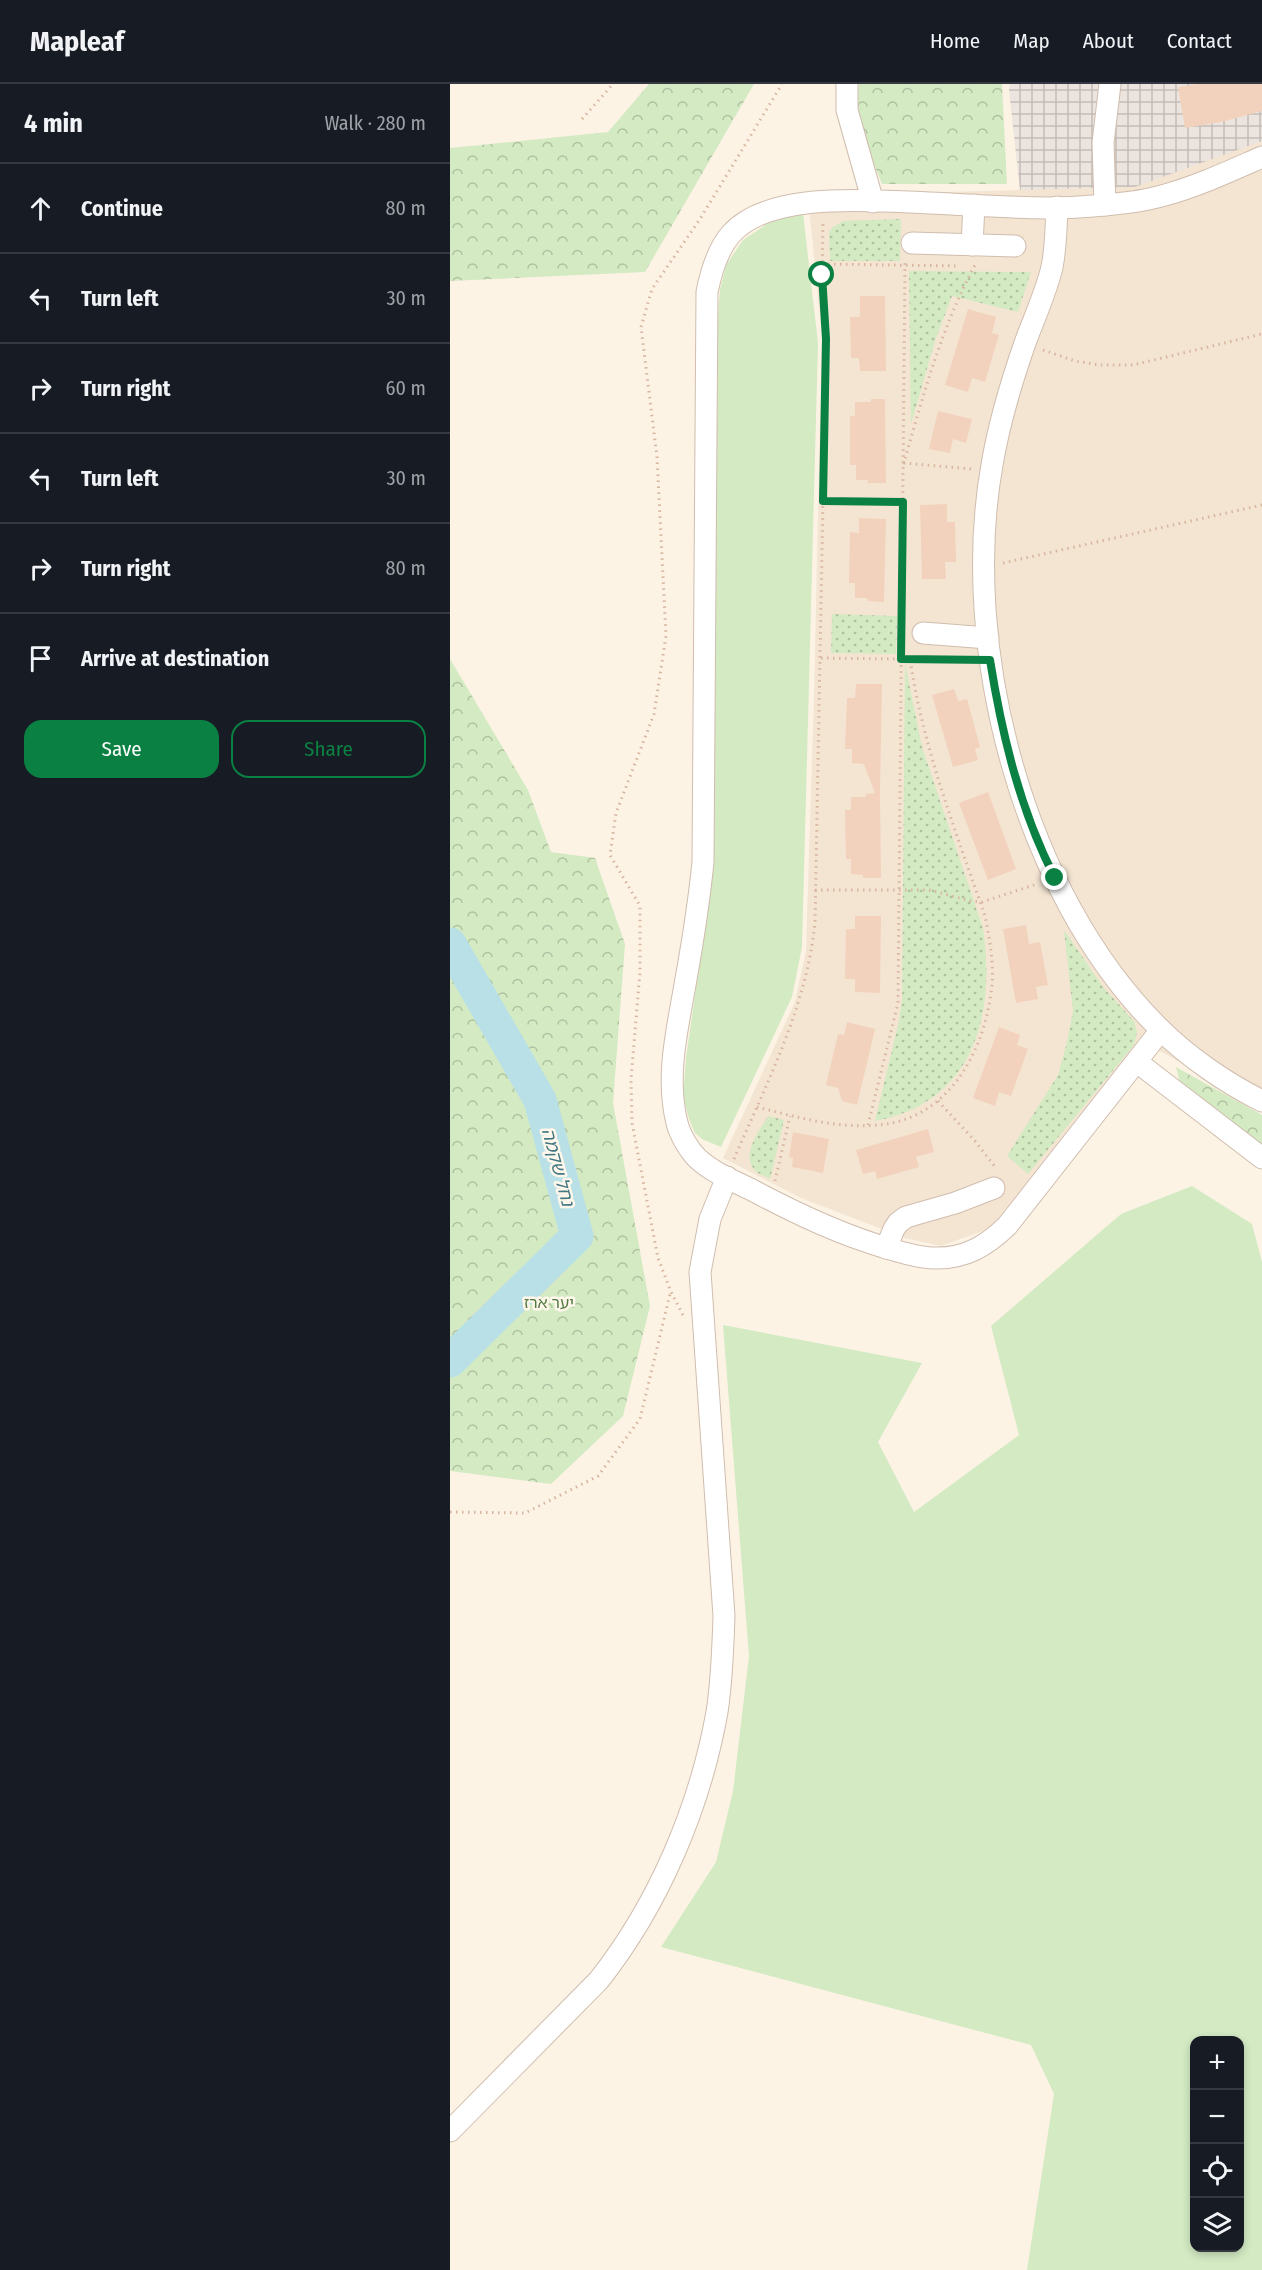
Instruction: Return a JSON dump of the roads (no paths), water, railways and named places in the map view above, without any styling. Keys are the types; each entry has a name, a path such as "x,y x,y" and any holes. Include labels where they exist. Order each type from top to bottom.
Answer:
{"street":[{"path":"847,84 847,110 873,201"},
{"path":"1105,205 1103,143 1110,84"},
{"path":"1161,1030 1017,1214 989,1243 961,1254 934,1258 915,1256 833,1230 726,1177 697,1158 688,1145 678,1127 673,1107 671,1076 699,902 703,862 707,292 712,268 731,234 764,213 823,201 1057,207 1105,205 1164,196 1262,157"},
{"path":"974,205 978,252"},
{"path":"1057,207 1052,267 1011,385 991,471 984,567 990,660 998,709 1009,756 1035,833 1055,878 1120,984 1161,1030 1194,1057 1262,1101"},
{"path":"908,249 978,252 1015,246"},
{"path":"923,633 988,638"},
{"path":"1137,1062 1262,1158"},
{"path":"450,2131 599,1980 620,1952 682,1833 702,1773 717,1712 722,1670 724,1616 700,1272 710,1219 726,1177"},
{"path":"886,1248 894,1229 906,1217 956,1203 997,1181"}],"waterway":[{"name":"נחל שקמה","path":"450,944 540,1100 577,1236 450,1361"}],"park label":[{"name":"יער ארז","path":"549,1302"}]}
